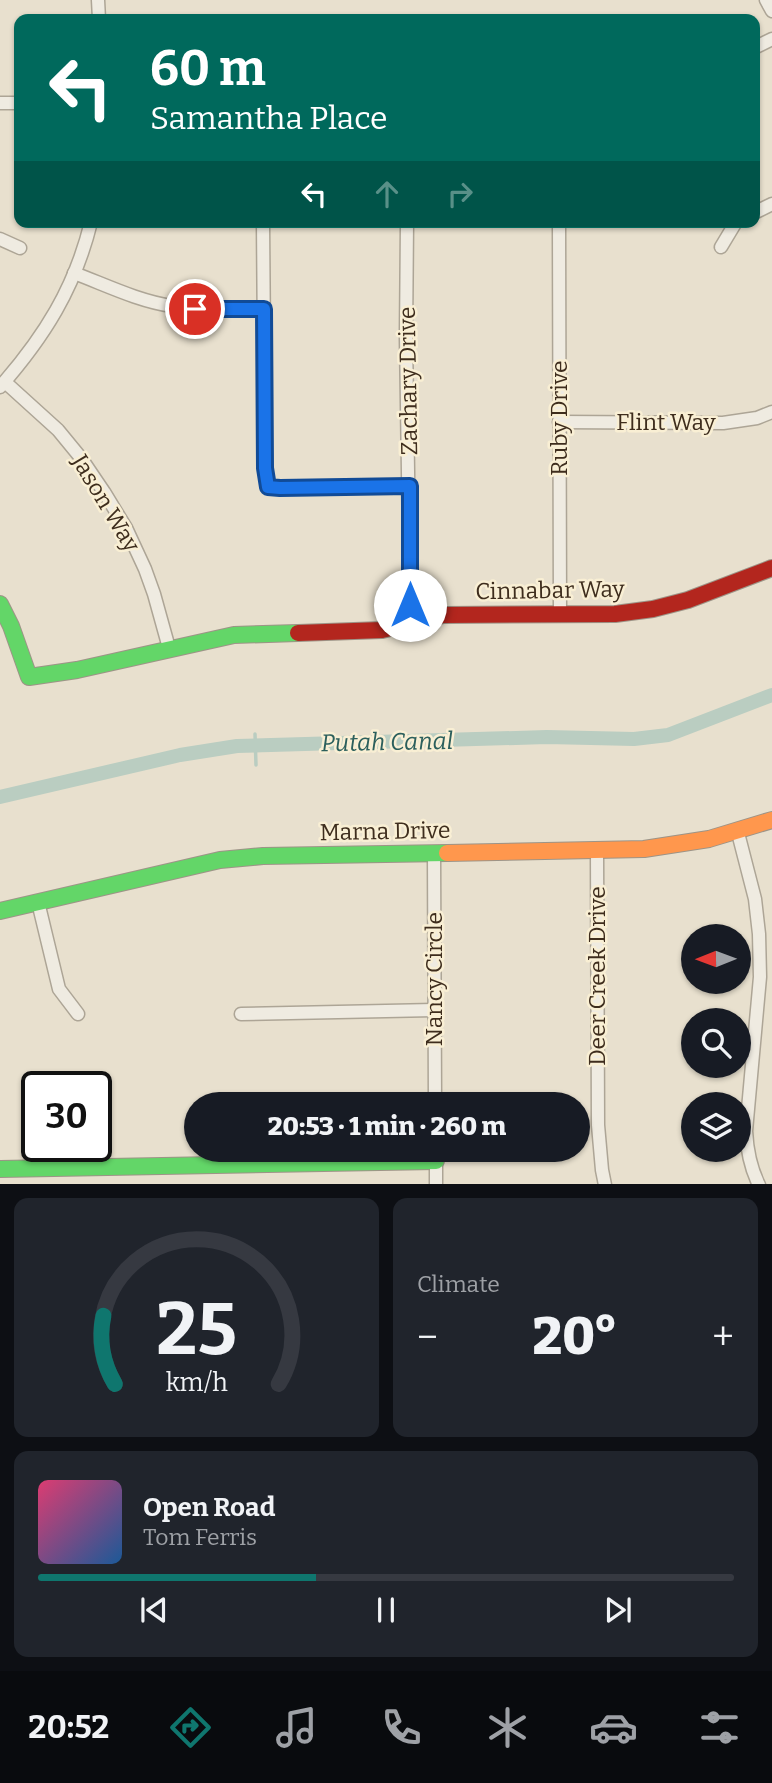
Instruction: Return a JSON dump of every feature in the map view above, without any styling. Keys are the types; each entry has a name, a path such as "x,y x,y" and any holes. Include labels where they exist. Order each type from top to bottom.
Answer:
{"street":[{"path":"766,0 772,11"},
{"path":"2,384 45,331 68,289 89,228"},
{"path":"263,228 265,468 268,487 410,486"},
{"name":"Zachary Drive","path":"407,228 410,605 414,623"},
{"name":"Ruby Drive","path":"559,228 560,614"},
{"path":"721,247 732,228"},
{"path":"0,239 20,248"},
{"path":"74,274 148,301 171,306 195,309 264,309"},
{"name":"Jason Way","path":"2,384 58,430 104,492 126,528 145,569 169,648"},
{"name":"Flint Way","path":"559,422 723,423 757,418 772,412"},
{"name":"Cinnabar Way","path":"0,604 11,626 29,677 77,670 234,635 382,631 443,615 615,614 658,608 693,599 772,568"},
{"name":"Marna Drive","path":"0,911 220,860 263,856 597,851 674,846 708,840 772,820"},
{"path":"738,832 755,899 759,934 760,977 746,1130 747,1150 759,1184"},
{"name":"Deer Creek Drive","path":"597,851 598,1125 605,1184"},
{"name":"Nancy Circle","path":"433,853 435,1092"},
{"path":"38,902 60,989 78,1014"},
{"path":"241,1014 434,1010"},
{"path":"0,1169 218,1162"},
{"path":"436,1162 436,1184"}],"waterway":[{"name":"Putah Canal","path":"0,797 180,755 237,746 547,737 634,739 668,735 772,695"},
{"path":"255,734 256,765"}],"traffic: fast":[{"path":"0,604 11,626 29,677 77,670 234,635 298,633"},
{"path":"0,911 220,860 263,856 447,853"},
{"path":"0,1169 382,1162"}],"traffic: slow":[{"path":"447,853 644,849 709,839 772,820"}],"traffic: jam":[{"path":"298,633 382,630 443,615 615,614 653,609 688,600 772,568"}],"route":[{"path":"195,309 264,309 265,468 268,487 410,486 410,605"}]}
